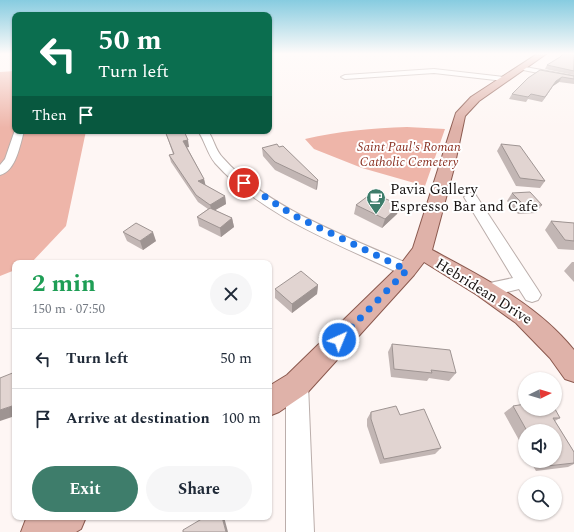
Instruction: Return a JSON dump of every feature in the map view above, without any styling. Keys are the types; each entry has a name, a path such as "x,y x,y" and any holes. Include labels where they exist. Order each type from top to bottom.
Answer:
{"main road":[{"path":"272,400 297,384 414,261 447,168 460,115 475,99 503,79"},
{"name":"Hebridean Drive","path":"414,261 486,290 516,308 536,324 552,340 574,370"},
{"path":"39,532 63,520"}],"street":[{"path":"0,172 10,160 18,134"},
{"path":"206,134 208,137 212,151 228,169 266,199 293,215 414,261"},
{"path":"470,197 528,288 486,290"},
{"path":"297,384 300,532"}],"green space":[{"path":"0,79 12,79 12,134 85,134 66,226 34,260 12,260 12,271 0,276"},
{"name":"Saint Paul's Roman Catholic Cemetery","path":"407,127 445,129 425,186 362,168 314,149 305,139 356,130"}],"building":[{"path":"527,79 559,79 556,81 545,97 531,94 528,97 512,94"},
{"path":"166,134 185,134 188,140 183,141 204,179 198,181 225,196 210,205 196,195 169,155 174,154"},
{"path":"277,144 279,147 283,146 318,180 317,182 275,162 262,148"},
{"path":"501,144 520,146 545,181 520,178"},
{"path":"530,192 542,205 524,205 512,193"},
{"path":"372,193 400,205 385,219 356,205"},
{"path":"210,208 232,218 220,228 197,217"},
{"path":"551,221 574,223 574,241 565,240"},
{"path":"136,223 153,232 140,241 123,232"},
{"path":"301,271 318,285 292,304 275,289"},
{"path":"392,344 450,350 456,373 431,370 432,373 394,369"},
{"path":"12,373 12,406 0,410 0,378"},
{"path":"518,405 518,415 513,406"},
{"path":"396,406 400,415 424,409 441,448 384,459 371,419 371,412"},
{"path":"519,416 559,416 560,418 553,418 557,424 523,424"},
{"path":"562,433 574,452 574,463 562,464"},
{"path":"200,520 223,520 226,532 183,532 183,530"}],"place":[{"name":"Pavia Gallery Espresso Bar and Cafe","path":"376,215"}],"route":[{"path":"244,183 266,199 293,215 407,270 339,340"}]}
